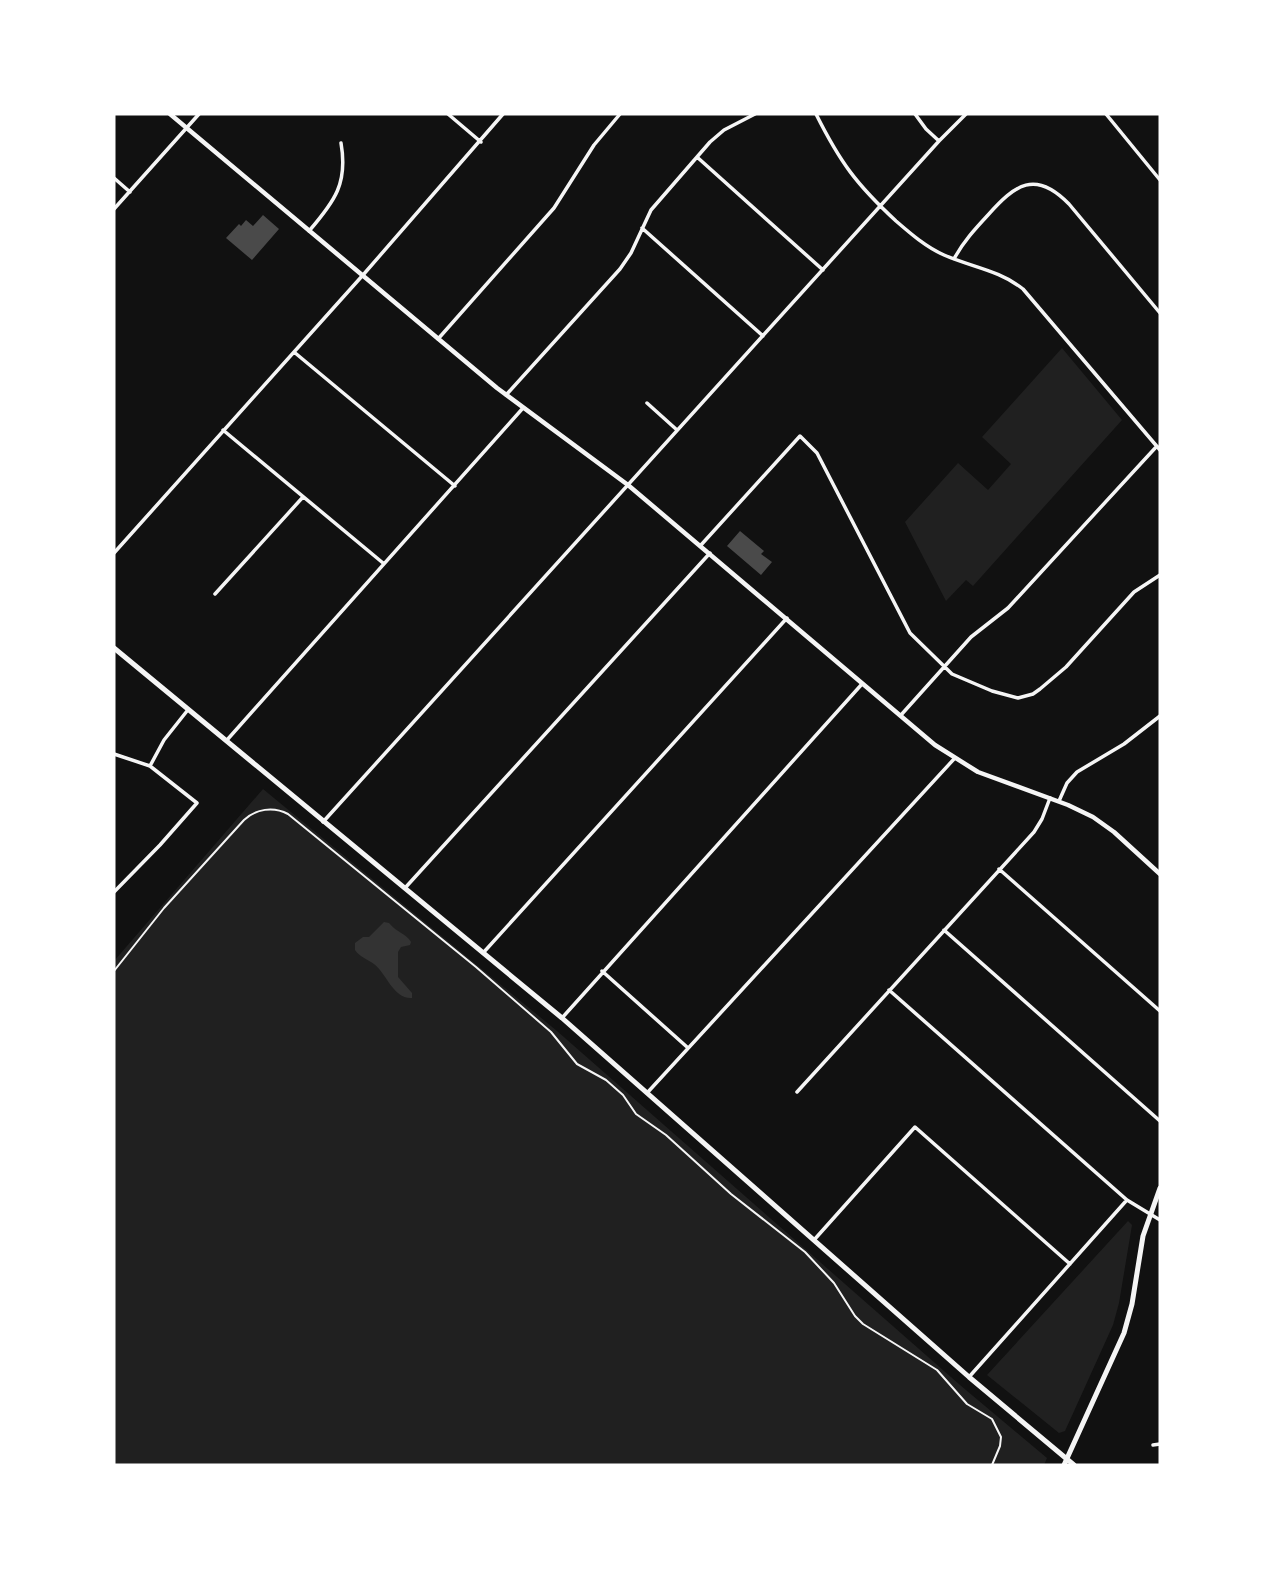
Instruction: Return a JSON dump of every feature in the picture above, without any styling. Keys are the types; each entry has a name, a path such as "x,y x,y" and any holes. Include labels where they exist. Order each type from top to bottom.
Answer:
{"main road":[{"path":"114,648 562,1018 1065,1462 1074,1465"},
{"path":"1065,1462 1124,1333 1132,1304 1141,1245 1160,1188"}],"street":[{"path":"170,114 506,395 628,485 701,545 954,759 988,776 1059,801 1101,823 1160,874"},
{"path":"114,209 199,114"},
{"path":"448,114 481,142"},
{"path":"114,553 481,142 503,114"},
{"path":"438,339 554,208 594,145 620,114"},
{"path":"506,395 620,269 652,210 697,157 724,130 755,114"},
{"path":"816,114 842,163 880,206 924,244 954,259 1003,275 1023,289 1158,448 1008,608 971,637 901,715"},
{"path":"915,114 939,141"},
{"path":"323,822 939,141 967,114"},
{"path":"1106,114 1160,180"},
{"path":"309,231 331,204 339,188 344,171 341,143"},
{"path":"697,157 823,270"},
{"path":"114,178 130,192"},
{"path":"954,259 962,244 1011,191 1035,184 1053,190 1069,204 1160,313"},
{"path":"642,228 763,336"},
{"path":"294,352 455,486"},
{"path":"647,403 678,430"},
{"path":"225,742 523,408"},
{"path":"223,430 383,563"},
{"path":"701,545 800,436 817,453 910,633 959,678 1012,697 1032,694 1059,674 1134,592 1160,575"},
{"path":"215,594 303,496"},
{"path":"404,889 710,553"},
{"path":"483,953 787,618"},
{"path":"562,1018 863,682"},
{"path":"150,766 164,740 187,710"},
{"path":"1059,801 1067,783 1077,772 1124,744 1160,716"},
{"path":"114,754 150,766 197,803 114,891"},
{"path":"647,1093 954,759"},
{"path":"797,1092 1038,827 1050,798"},
{"path":"999,869 1160,1011"},
{"path":"944,930 1160,1121"},
{"path":"602,971 687,1047"},
{"path":"890,990 1127,1200 1160,1220"},
{"path":"814,1240 915,1127 1070,1264"},
{"path":"969,1377 1127,1200"},
{"path":"1153,1445 1160,1444"}],"path":[{"path":"114,971 164,908 244,820 252,814 268,810 280,810 288,814 476,967 551,1032 577,1064 606,1080 623,1095 636,1114 666,1135 731,1194 805,1252 834,1283 863,1324 937,1370 967,1404 992,1419 1001,1437 1000,1448 992,1465"}],"shaded area":[{"path":"1062,348 1122,420 973,586 966,580 946,601 905,522 958,463 988,490 1011,464 982,437"},
{"path":"263,789 557,1031 960,1385 1047,1458 1044,1465 114,1465 114,961"},
{"path":"384,922 389,923 411,942 410,945 401,947 398,952 398,977 412,993 412,998 400,995 379,968 355,950 355,943 363,937 369,937"},
{"path":"1128,1221 1132,1225 1113,1325 1065,1431 1059,1433 987,1375"}],"building":[{"path":"263,215 279,229 252,260 226,238 239,224 241,226 246,220 253,226"},
{"path":"740,531 764,551 761,554 772,562 761,575 727,546"}]}
